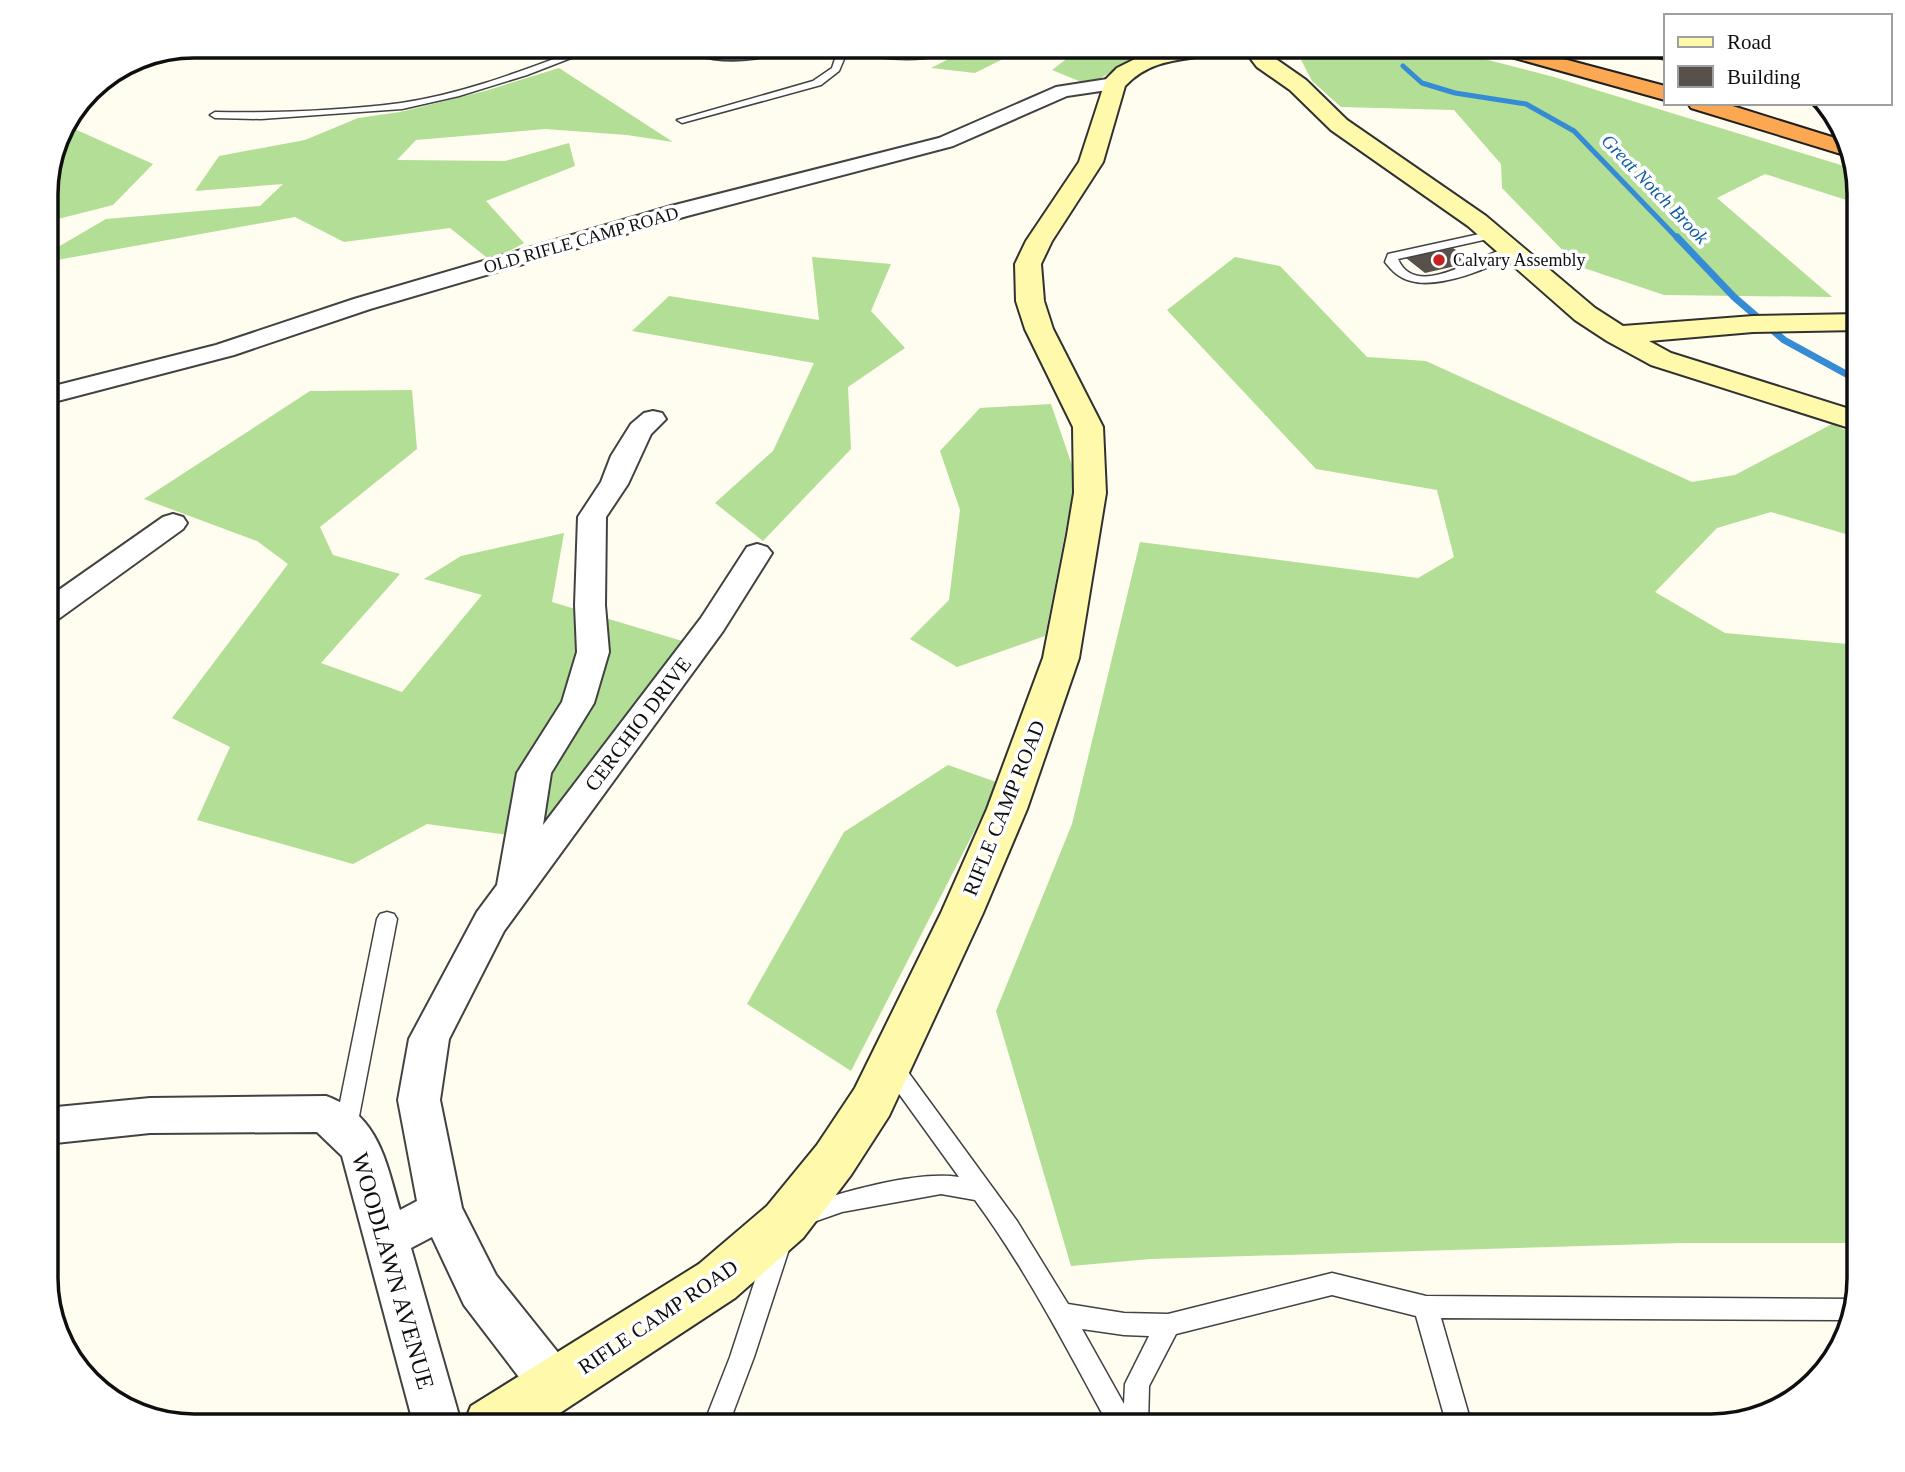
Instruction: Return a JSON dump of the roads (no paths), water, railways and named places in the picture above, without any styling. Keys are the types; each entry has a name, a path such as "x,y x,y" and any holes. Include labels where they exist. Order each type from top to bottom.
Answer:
{"highway":[{"path":"1537,58 1664,93"},
{"path":"1580,58 1664,80"},
{"path":"1705,105 1839,147"},
{"path":"1757,105 1830,127"}],"street":[{"path":"1114,84 1125,73 1152,58"},
{"path":"1232,58 1262,72 1324,113 1501,243 1585,314 1617,335 1661,359 1847,418"},
{"path":"1262,58 1298,85 1324,113"},
{"name":"OLD RIFLE CAMP ROAD","path":"58,393 225,350 362,304 679,211 946,142 1063,91 1114,84"},
{"name":"RIFLE CAMP ROAD","path":"510,1414 717,1281 785,1222 834,1160 864,1114 962,913 1007,809 1061,658 1090,493 1088,427 1039,329 1030,301 1028,264 1039,241 1091,162 1114,84"},
{"path":"1617,335 1765,323 1847,322"},
{"name":"CERCHIO DRIVE","path":"514,890 534,773 578,703 593,652 590,605 592,517 614,484 639,430 653,419"},
{"path":"58,604 173,523"},
{"name":"CERCHIO DRIVE","path":"555,1386 480,1290 441,1210 418,1100 429,1039 490,922 712,624 757,553"},
{"name":"WOODLAWN AVENUE","path":"58,1125 96,1120 326,1114 361,1147 435,1414"},
{"path":"387,1239 441,1210"}],"lane":[{"path":"215,115 261,116 402,106 455,94 564,58"},
{"path":"682,120 817,83 836,69 837,58"},
{"path":"1501,243 1480,264 1427,281 1405,276 1391,262 1392,257 1501,243"},
{"path":"345,1132 387,919"},
{"path":"890,1064 1009,1228 1061,1314 1115,1414"},
{"path":"720,1414 742,1357 785,1222 842,1202 941,1184 982,1191"},
{"path":"1061,1314 1124,1324 1168,1325 1332,1284 1426,1307 1844,1310"},
{"path":"1426,1307 1456,1414"},
{"path":"1136,1414 1137,1384 1168,1325"}],"waterway":[{"name":"Great Notch Brook","path":"1403,66 1422,83 1455,93 1526,104 1574,131 1678,239"},
{"name":"Great Notch Brook","path":"1677,237 1734,297 1784,340 1847,374"}],"place":[{"name":"Calvary Assembly","path":"1439,260"}]}
